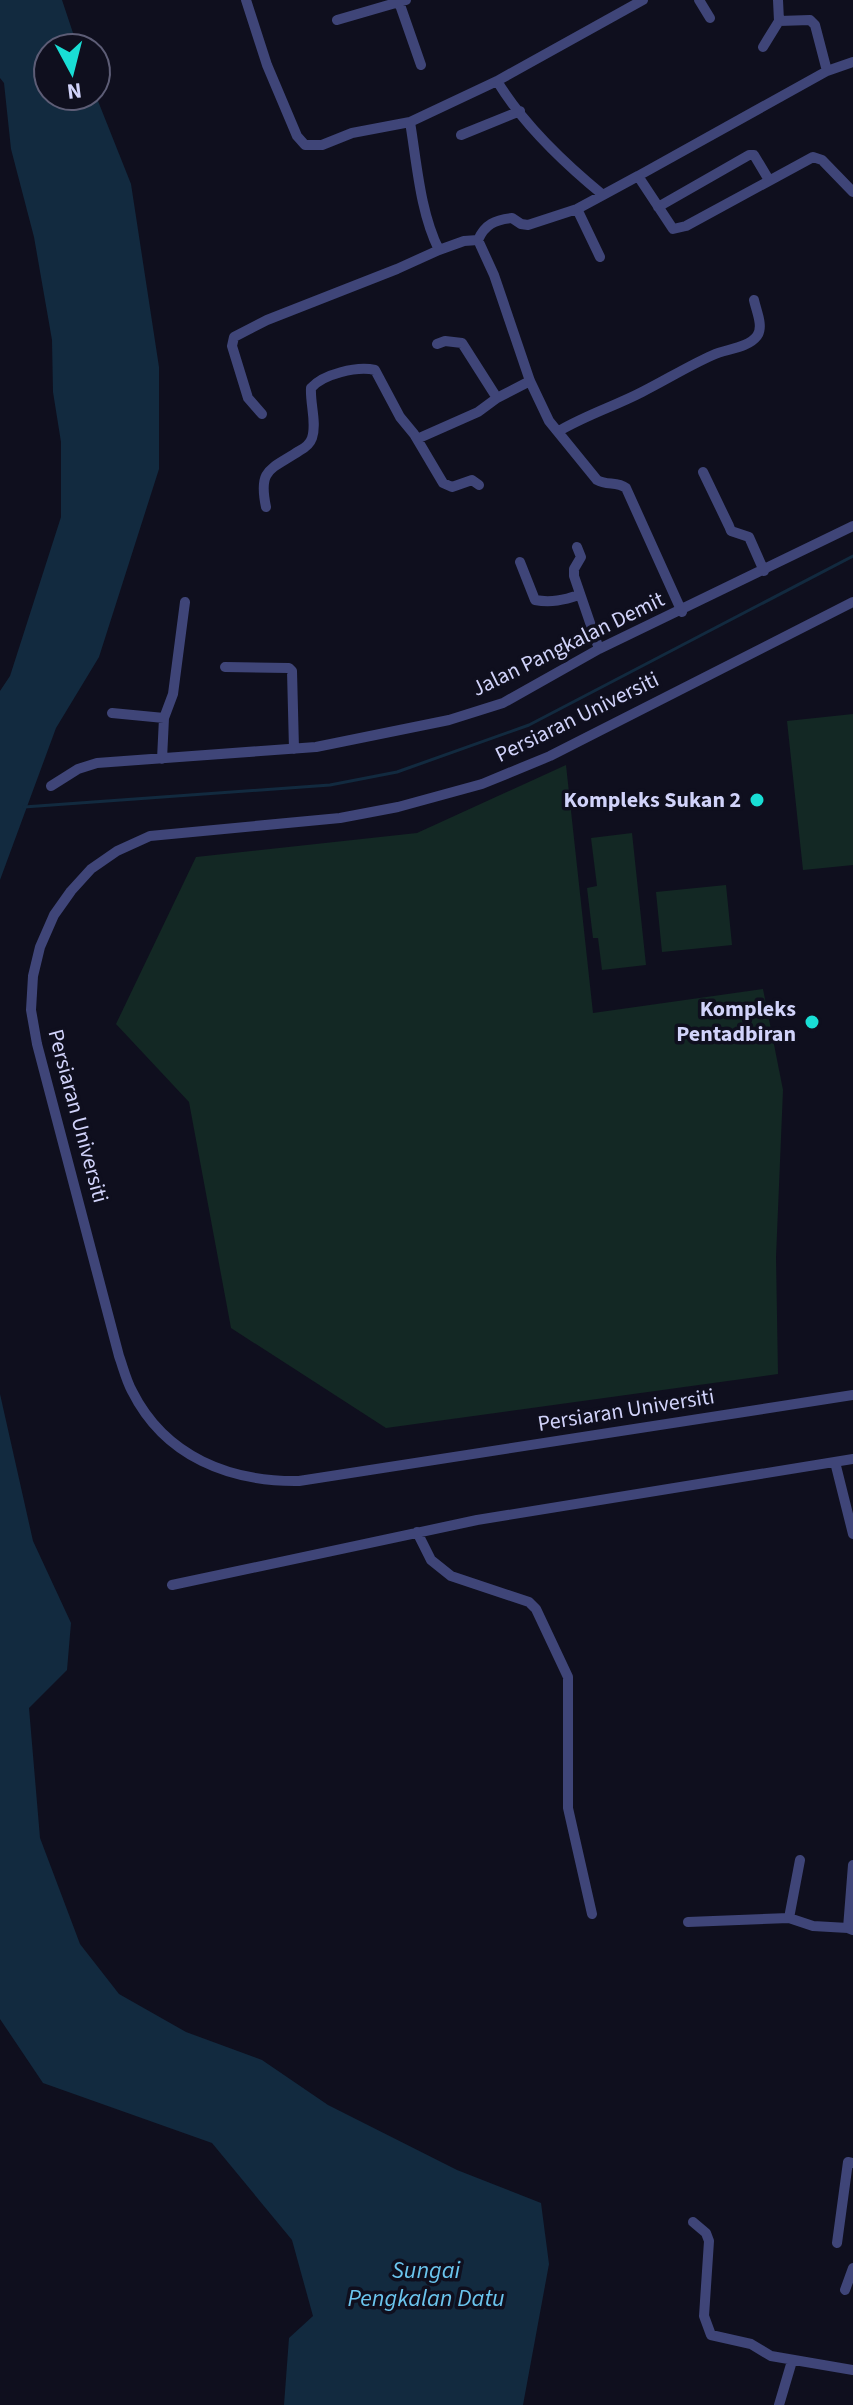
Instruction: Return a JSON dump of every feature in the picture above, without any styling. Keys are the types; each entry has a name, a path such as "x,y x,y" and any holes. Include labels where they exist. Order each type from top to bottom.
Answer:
{"street":[{"path":"246,0 267,65 297,136 305,145 322,145 352,133 410,122 497,81 643,0"},
{"path":"699,0 710,18"},
{"path":"763,47 779,21 778,0"},
{"path":"337,20 403,1 421,65"},
{"path":"779,21 814,22 827,71"},
{"path":"478,240 488,224 501,219 512,218 528,225 577,209 827,71 853,62"},
{"path":"497,81 563,160 603,195"},
{"path":"461,135 520,111"},
{"path":"410,122 423,199 439,250"},
{"path":"658,207 749,155 754,155 769,180"},
{"path":"638,176 673,229 806,159 817,157 853,192"},
{"path":"577,209 600,257"},
{"path":"262,414 248,398 232,346 234,337 267,320 439,250 464,241 478,240"},
{"path":"478,240 494,275 530,381 549,421 597,480 626,488 682,612"},
{"path":"559,431 717,353 747,344 760,331 754,300"},
{"path":"437,344 445,341 462,343 497,398"},
{"path":"266,507 264,475 270,468 304,448 313,435 311,388 319,380 360,369 375,370 400,417 447,486 472,480 479,485"},
{"path":"417,439 478,412 530,381"},
{"path":"703,472 731,531 749,537 764,571"},
{"name":"Jalan Pangkalan Demit","path":"51,786 78,769 97,763 294,749 437,723 503,703 599,649 682,612 853,526"},
{"path":"577,547 581,557 573,573 599,649"},
{"path":"520,562 535,600 555,601 579,595"},
{"path":"162,759 164,718 171,702 185,602"},
{"name":"Persiaran Universiti","path":"853,602 550,756 482,784 398,807 340,818 150,836 117,851 91,869 54,915 37,961 31,1010 37,1044 119,1356 131,1391 149,1419 201,1461 236,1476 265,1481 299,1481 853,1395"},
{"path":"225,667 289,668 292,671 294,749"},
{"path":"112,713 164,718"},
{"path":"172,1585 477,1520 853,1459"},
{"path":"835,1462 853,1534"},
{"path":"417,1532 431,1560 451,1576 529,1602 536,1609 565,1665 568,1691 568,1808 592,1914"},
{"path":"789,1918 800,1860"},
{"path":"688,1922 789,1918 813,1926 850,1929 853,1865"},
{"path":"837,2243 848,2162 853,2163"},
{"path":"693,2222 706,2233 709,2241 704,2316 711,2335 751,2344 771,2356 853,2370"},
{"path":"845,2290 853,2268"},
{"path":"779,2405 792,2361"}],"green space":[{"path":"853,714 853,865 803,870 787,721"},
{"path":"566,765 593,1013 763,989 783,1090 776,1257 778,1374 386,1428 231,1328 189,1102 116,1024 196,857 417,833"},
{"path":"632,833 646,965 602,970 598,938 593,938 587,888 597,886 591,838"},
{"path":"726,885 732,945 662,952 656,892"}],"water":[{"path":"0,0 62,0 73,32 32,32 32,112 102,112 131,184 159,367 159,469 99,657 56,728 0,880 0,691 10,676 61,517 61,442 53,392 52,340 34,237 11,149 4,83 0,78"},
{"name":"Sungai Pengkalan Datu","path":"0,1394 33,1541 71,1623 67,1670 29,1708 40,1838 80,1944 119,1994 186,2032 262,2060 328,2105 457,2170 541,2203 549,2264 523,2405 284,2405 289,2338 313,2316 292,2240 212,2143 43,2083 0,2019"}],"waterway":[{"path":"24,807 330,785 397,772 529,725 853,556"}],"place":[{"name":"Kompleks Sukan 2","path":"757,800"},
{"name":"Kompleks Pentadbiran","path":"812,1022"}]}
